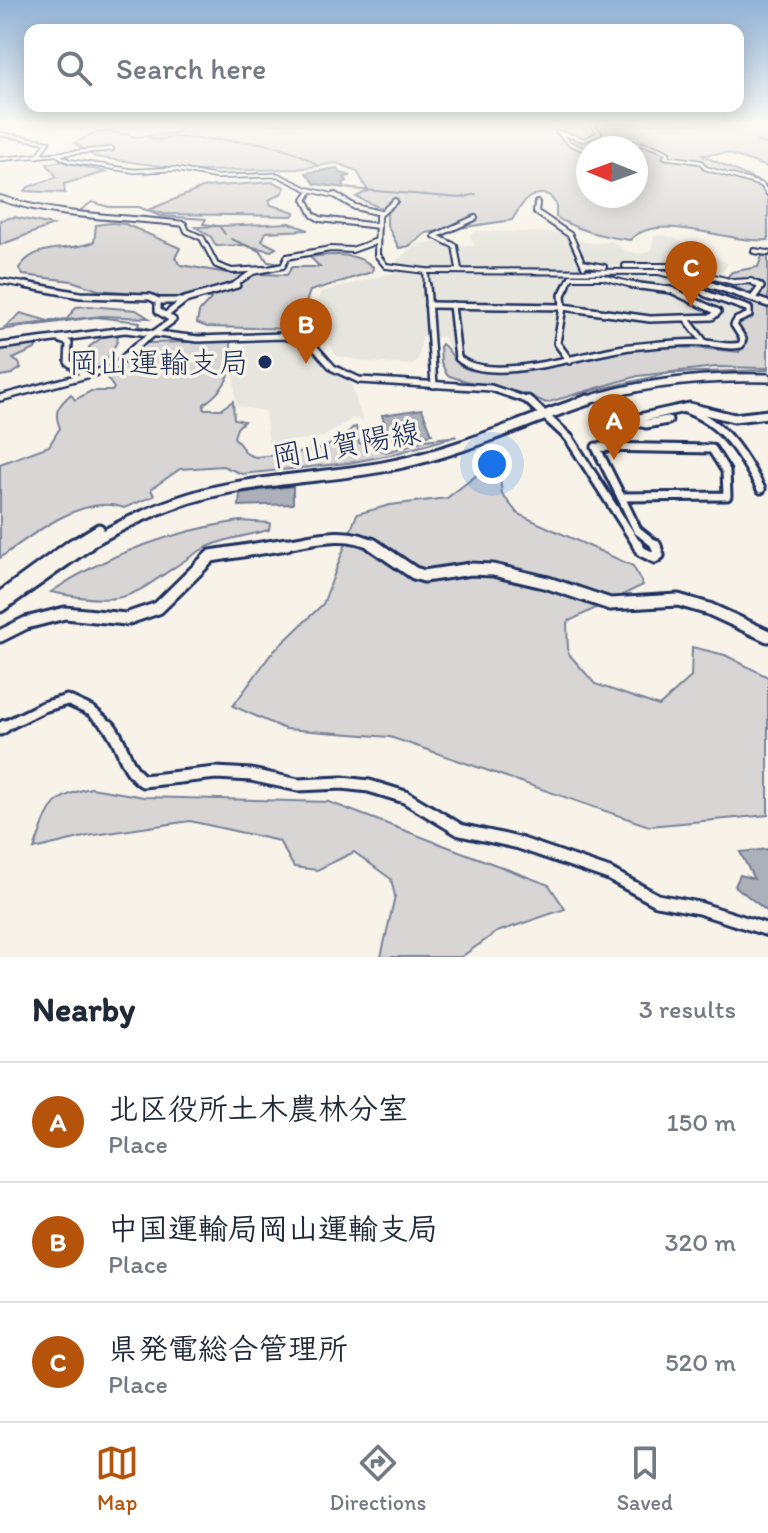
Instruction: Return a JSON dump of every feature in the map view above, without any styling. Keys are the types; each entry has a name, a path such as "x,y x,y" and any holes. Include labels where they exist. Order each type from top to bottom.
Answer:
{"main road":[{"name":"岡山賀陽線","path":"0,606 81,547 137,516 176,501 229,488 392,466 600,392 657,379 702,374 768,376"},
{"name":"岡山賀陽線","path":"0,598 77,541 153,503 229,483 389,462 604,395 683,380 768,376"},
{"path":"0,636 26,623 65,613 126,619 158,608 211,556 342,536 365,540 414,573 424,576 471,569 493,570 548,583 610,604 678,600 709,609 768,636"}],"street":[{"path":"113,168 135,171 174,169 216,177 273,174 311,190 337,195 355,207 380,213"},
{"path":"705,168 762,185 768,194"},
{"path":"311,190 305,199 313,215 320,219 378,226"},
{"path":"0,198 30,208 81,217 128,217 184,224 187,231 202,238 216,265 232,271 263,269"},
{"path":"395,201 380,213 378,226 377,255 386,266 426,271 646,271 696,280 768,304"},
{"path":"537,203 536,212 541,217 570,235 588,273"},
{"path":"459,269 455,246 435,236 475,218"},
{"path":"0,281 80,295 142,296 158,301 182,301 236,286 249,273 284,264 291,256 330,249 352,250 377,241"},
{"path":"754,251 768,253"},
{"path":"583,263 607,267 664,265 733,282 751,281 761,287 753,298"},
{"path":"426,271 434,385"},
{"path":"428,305 563,307 614,311 650,319 715,317 718,312 671,290 641,288 588,273 571,277 562,295 563,307 556,345 570,361"},
{"path":"452,305 458,358 467,366 531,368 614,349 705,343 729,348 741,345 743,339 734,325 750,311 739,303 699,290 694,286 696,280"},
{"path":"0,398 113,368 136,346 172,322 167,314 158,311 158,301"},
{"path":"167,314 182,301"},
{"path":"686,318 705,343"},
{"path":"0,346 125,330 198,339 263,335 298,338 310,342 333,368 368,382 511,393 527,399 569,438 641,551 655,558 659,555 658,547 632,524 596,447 707,447 715,452 726,471 726,498 621,497"},
{"path":"54,337 69,343 67,359 77,370 98,373"},
{"path":"604,395 623,414 646,424 668,420"},
{"path":"623,414 644,418 698,407 745,419 768,414"},
{"path":"683,409 701,414 715,423 737,447 761,489"},
{"path":"0,729 43,707 67,700 93,712 107,726 121,742 126,766 133,776 143,781 216,773 251,775 298,785 342,783 369,786 405,797 460,830 519,843 609,874 657,900 699,908 768,930"}],"shaded area":[{"path":"50,168 88,168 106,172 64,184 65,193 25,191 28,187 57,177"},
{"path":"173,168 306,168 197,171"},
{"path":"337,168 351,176 344,177 347,181 343,183 345,188 352,189 315,184 306,173"},
{"path":"349,168 576,168 576,208 648,208 648,168 729,168 768,186 768,240 676,228 658,228 630,240 611,237 564,222 556,217 556,204 549,195 542,194 526,200 512,220 426,233 409,246 399,248 387,225 387,211 356,197 368,191 357,171"},
{"path":"273,182 285,187 282,193 269,200 271,205 295,212 292,216 164,214 148,210 205,187"},
{"path":"14,217 53,225 0,245 0,220"},
{"path":"290,223 308,230 266,232 262,241 276,248 271,251 244,245 216,246 211,237 196,227"},
{"path":"125,224 180,248 175,258 181,265 227,273 287,275 292,267 320,267 310,257 335,255 359,258 373,267 372,272 310,291 305,305 311,328 298,329 207,327 197,323 199,312 211,299 199,292 167,300 136,293 98,290 72,281 23,275 19,268 35,254 94,242 96,225"},
{"path":"477,231 565,233 585,272 652,273 693,282 693,286 701,292 746,308 747,315 735,319 740,344 707,342 613,347 534,366 486,367 457,359 443,337 422,337 418,361 412,365 337,356 325,337 316,313 321,292 392,273 397,270 397,260 417,244 452,241 475,246 470,235"},
{"path":"667,235 728,263 722,273 671,264 606,266 586,261 579,241 594,244 612,241 625,251 639,254 651,251 654,236"},
{"path":"768,255 768,301 723,282 732,272 758,267 762,256"},
{"path":"705,290 723,291 768,307 768,368 715,367 638,376 546,403 522,393 447,375 441,362 442,344 463,367 474,371 504,372 537,369 632,349 678,347 739,352 746,341 737,323 750,317 751,309 744,303"},
{"path":"76,307 136,310 149,318 102,316 5,327 21,313 48,321 67,319"},
{"path":"118,334 117,342 102,368 90,369 89,347 103,337"},
{"path":"230,341 232,360 228,377 218,392 204,404 204,409 221,409 233,401 234,419 244,421 234,437 247,454 255,457 321,448 344,437 356,427 359,443 387,452 425,440 457,436 348,463 242,474 223,466 180,469 151,489 154,496 124,508 108,505 75,511 42,528 0,558 0,464 49,446 60,428 58,409 71,394 75,400 91,391 112,391 114,388 104,374 117,368 146,343"},
{"path":"277,341 307,345 328,367 350,380 363,421 353,418 323,437 269,444 265,411 236,406 234,377 246,359 245,344"},
{"path":"38,342 35,349 13,359 21,368 12,374 0,376 0,348"},
{"path":"422,409 432,434 390,442 382,415"},
{"path":"491,464 499,469 502,494 518,514 633,566 643,585 567,622 568,653 595,684 659,706 691,677 692,647 725,655 768,677 768,815 649,826 390,737 285,729 233,706 271,654 323,604 357,514 390,505 447,498"},
{"path":"293,486 293,504 239,506 240,493"},
{"path":"240,521 270,523 269,530 206,548 145,587 117,598 78,597 51,592 94,566 141,546 190,531"},
{"path":"91,788 144,797 329,802 549,885 565,909 497,932 461,957 381,957 395,896 391,879 354,852 317,870 294,867 279,841 190,821 88,836 34,849 52,807 66,796"},
{"path":"768,849 768,912 735,886 740,875 754,879 740,852"}],"waterway":[{"path":"352,189 461,198 476,194"},
{"path":"78,212 92,202 109,207 139,207 160,216 206,219 203,224 219,226 225,234"},
{"path":"24,206 36,210"},
{"path":"231,239 260,251 268,262 283,264"},
{"path":"0,330 96,317 140,322 139,326 156,330"},
{"path":"185,335 206,334"},
{"path":"574,395 670,373 768,370"}],"place":[{"name":"県発電総合管理所","path":"691,307"},
{"name":"岡山運輸支局","path":"265,362"},
{"name":"中国運輸局岡山運輸支局","path":"306,364"},
{"name":"北区役所土木農林分室","path":"614,460"}]}
